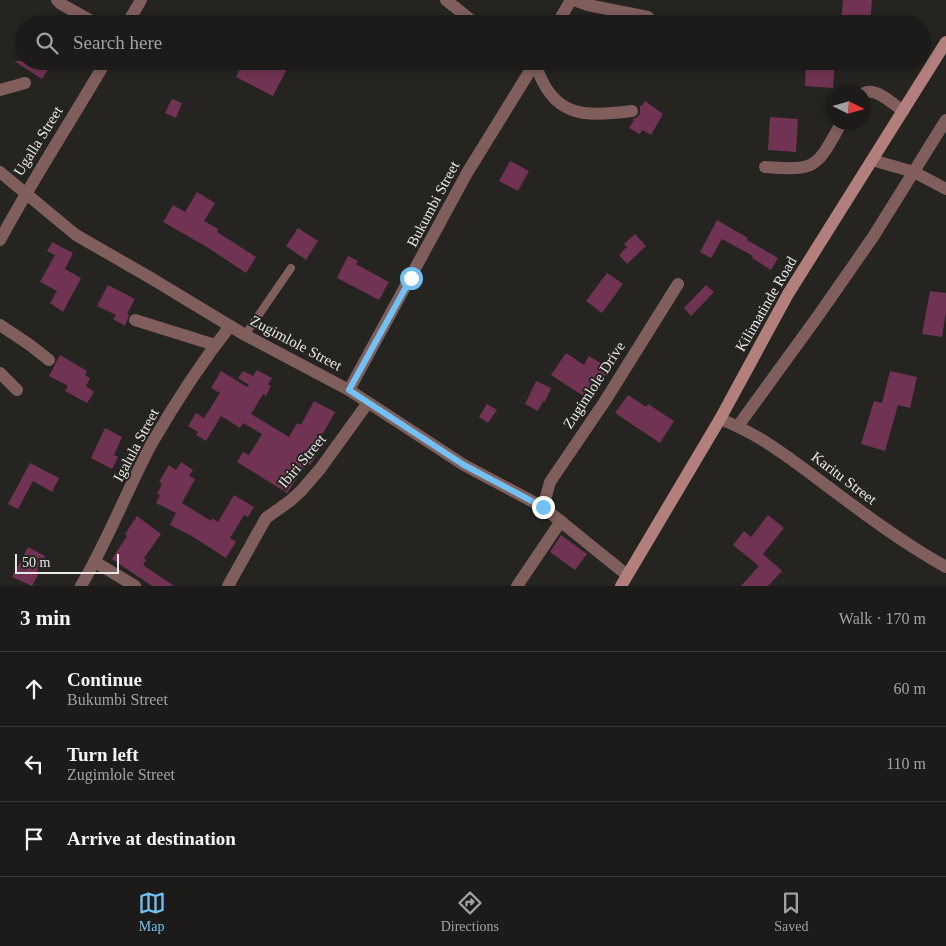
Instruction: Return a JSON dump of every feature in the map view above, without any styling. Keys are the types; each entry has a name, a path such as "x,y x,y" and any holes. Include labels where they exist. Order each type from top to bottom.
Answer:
{"main road":[{"name":"Kilimatinde Road","path":"931,66 946,42"},
{"name":"Kilimatinde Road","path":"624,580 720,419 788,294 929,70"}],"street":[{"path":"57,0 81,15"},
{"path":"132,15 141,0"},
{"path":"446,0 465,15"},
{"path":"563,15 572,0 638,15"},
{"name":"Ugalla Street","path":"0,240 26,192 101,70"},
{"name":"Bukumbi Street","path":"349,390 467,174 527,70"},
{"path":"535,70 543,84 564,108 576,113 593,115 632,112"},
{"path":"0,90 25,83"},
{"path":"871,91 903,111"},
{"path":"738,426 873,237 946,120"},
{"path":"765,167 795,169 810,166 820,159 837,130"},
{"path":"872,160 914,172 946,189"},
{"name":"Zugimlole Street","path":"0,172 76,235 150,276 245,335 349,390 464,465 543,507 561,521 624,580"},
{"name":"Zugimlole Drive","path":"543,507 550,482 605,401 678,284"},
{"path":"135,320 215,345"},
{"path":"0,325 49,360"},
{"name":"Igalula Street","path":"81,586 95,562 152,444 202,362 230,326"},
{"path":"0,373 17,390"},
{"name":"Ibiri Street","path":"228,586 266,518 301,491 320,469 368,404"},
{"name":"Karitu Street","path":"720,419 738,426 779,449 880,525 946,567"},
{"path":"517,586 561,521"},
{"path":"95,562 135,586"}],"lane":[{"path":"245,335 291,268"}],"building":[{"path":"843,0 872,0 871,15 842,15"},
{"path":"28,70 48,70 42,79"},
{"path":"239,70 286,70 273,96 236,77"},
{"path":"806,70 834,70 833,85 826,85 826,88 805,86"},
{"path":"172,99 182,103 176,118 165,113"},
{"path":"645,101 663,114 651,135 642,130 640,134 629,128 634,120 632,119 640,114 640,105 642,106"},
{"path":"770,117 798,119 796,152 768,150"},
{"path":"510,161 529,171 518,191 499,181"},
{"path":"197,192 215,203 204,221 218,229 217,232 256,257 246,273 207,247 163,222 173,205 185,212"},
{"path":"717,220 778,258 771,270 752,258 753,256 722,239 711,258 700,252"},
{"path":"298,228 318,241 306,260 286,246"},
{"path":"635,234 646,246 627,264 619,255 627,247 624,244"},
{"path":"52,242 73,253 65,269 81,278 63,312 50,303 57,291 40,282 55,255 47,251"},
{"path":"348,256 358,261 356,264 389,282 379,300 337,278"},
{"path":"607,273 623,284 602,313 586,301"},
{"path":"108,285 135,299 127,314 129,315 125,326 113,319 116,315 97,306"},
{"path":"706,285 714,292 691,316 684,308"},
{"path":"930,291 946,293 946,312 942,337 922,334"},
{"path":"566,353 584,365 589,356 610,369 591,401 551,375"},
{"path":"60,355 87,371 85,375 90,378 86,386 94,392 87,403 65,391 68,386 49,376"},
{"path":"257,370 272,378 268,384 271,386 266,396 263,394 251,414 289,437 297,423 301,425 314,401 335,412 312,453 316,456 310,465 307,463 287,493 237,462 243,452 249,455 262,434 243,423 240,428 221,416 206,441 196,435 198,432 188,426 196,413 204,418 220,393 211,388 221,371 247,387 249,385 238,378 243,371 253,376"},
{"path":"890,371 917,377 910,408 898,405 885,451 861,444 874,401 882,403"},
{"path":"536,381 551,388 545,402 543,401 538,411 525,404"},
{"path":"628,395 646,407 648,404 674,421 660,443 615,413"},
{"path":"487,404 497,410 488,423 479,417"},
{"path":"105,428 122,437 114,455 118,457 112,469 91,458"},
{"path":"181,462 193,470 189,476 195,479 182,503 211,521 212,518 218,522 234,495 254,507 248,517 244,515 230,538 236,542 226,558 190,535 170,525 176,513 156,503 160,495 157,494 162,484 159,482 169,465 176,470"},
{"path":"30,463 59,478 52,492 33,481 18,509 8,504"},
{"path":"768,515 784,528 763,554 782,571 768,586 741,586 759,566 733,545 744,531 751,537"},
{"path":"137,516 161,534 144,558 146,560 143,565 174,586 152,586 112,559"},
{"path":"561,535 587,554 575,570 550,552"},
{"path":"28,547 45,556 32,586 12,577"}],"route":[{"path":"411,278 349,390 464,465 543,507"}]}
